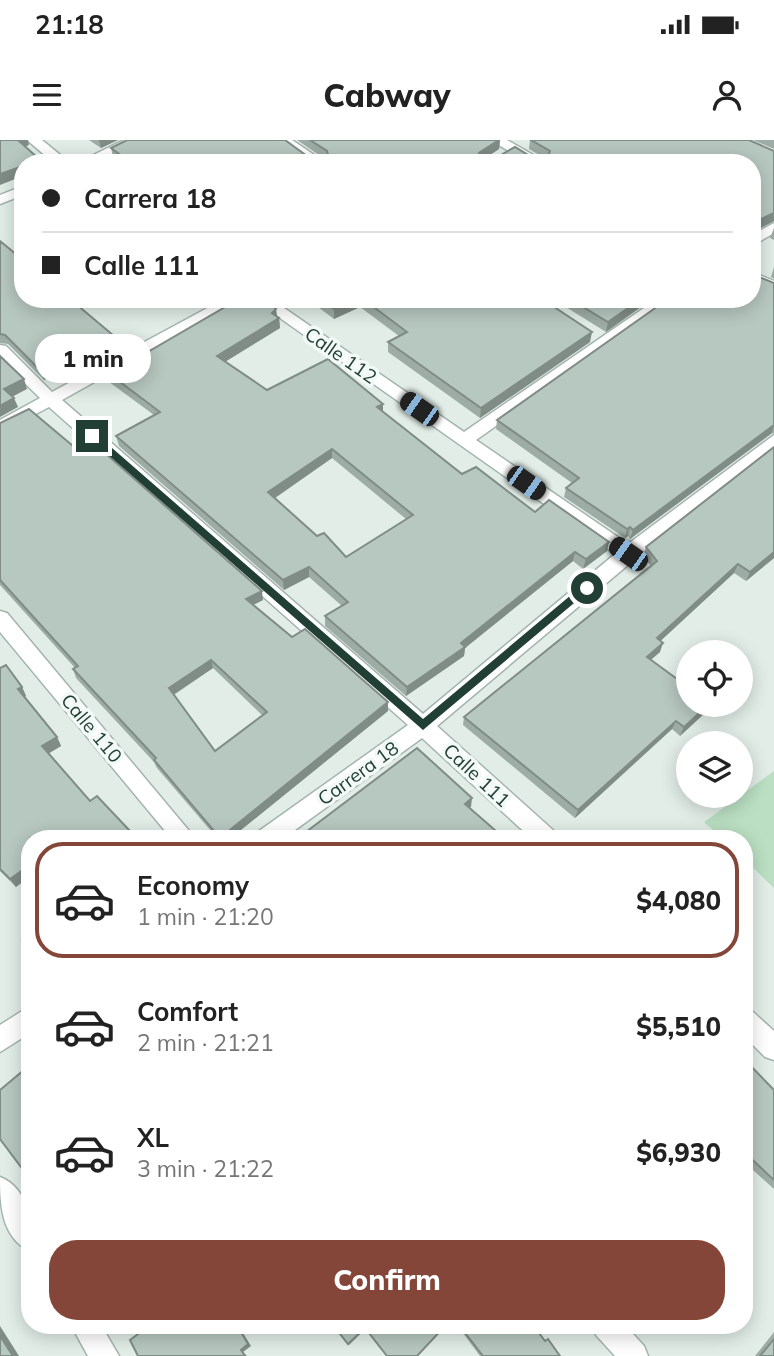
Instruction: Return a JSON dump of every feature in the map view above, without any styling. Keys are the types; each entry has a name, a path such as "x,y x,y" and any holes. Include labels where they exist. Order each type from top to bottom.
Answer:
{"street":[{"path":"34,140 52,154"},
{"path":"104,154 135,140"},
{"path":"283,140 305,154"},
{"path":"497,140 523,154"},
{"path":"504,154 530,140"},
{"path":"0,428 220,308"},
{"name":"Calle 112","path":"273,308 628,554"},
{"path":"464,440 600,339 653,308"},
{"name":"Calle 111","path":"0,350 51,400 423,726 537,830"},
{"name":"Carrera 18","path":"278,830 423,726 628,554 774,440"},
{"name":"Calle 110","path":"0,618 177,830"},
{"path":"0,1040 21,1025"},
{"path":"753,1028 774,1048"},
{"path":"0,1190 21,1223"},
{"path":"91,1334 105,1356"},
{"path":"614,1334 634,1356"}],"green space":[{"path":"774,771 774,888 753,868 753,830 713,830 704,822 723,808 753,808 753,786"}],"building":[{"path":"0,140 18,140 33,154 14,154 14,169 0,174"},
{"path":"127,140 285,140 304,154 119,154 111,148"},
{"path":"310,140 499,140 479,153 328,154"},
{"path":"531,140 749,140 774,151 774,213 761,219 761,154 549,154 550,151"},
{"path":"515,147 527,154 503,154"},
{"path":"0,241 14,253 14,308 81,308 120,341 88,358 79,351 41,371 5,335 0,334"},
{"path":"761,278 774,283 774,425 633,530 630,527 627,529 566,488 579,478 497,420 655,308 761,308"},
{"path":"223,308 275,308 272,313 279,318 217,356 267,390 328,359 383,404 377,407 462,474 476,467 535,512 549,500 609,542 586,559 575,552 461,643 465,647 407,687 325,616 348,602 309,567 283,580 116,436 160,412 103,369 133,352 139,357","holes":["332,449 413,515 346,557 324,533 317,536 268,492"]},
{"path":"375,308 556,308 592,332 481,408 388,342 407,332"},
{"path":"585,308 628,308 608,322"},
{"path":"0,356 24,379 4,389 14,398 0,406"},
{"path":"29,409 79,451 84,448 88,452 97,446 262,591 246,599 292,637 305,629 388,702 230,830 213,830 154,760 156,758 73,669 78,666 0,580 0,423","holes":["211,660 267,712 215,751 169,688"]},
{"path":"774,447 774,552 750,572 738,564 657,638 663,643 647,657 676,678 676,717 695,717 684,727 676,721 578,810 464,717 657,561 646,547"},
{"path":"6,665 22,687 18,689 57,737 42,746 90,801 97,796 129,830 21,830 21,871 10,879 0,869 0,668"},
{"path":"417,748 472,798 465,804 495,830 309,830"},
{"path":"753,1068 774,1090 774,1180 753,1160"},
{"path":"21,1072 21,1167 0,1139 0,1090"},
{"path":"138,1334 242,1334 248,1344 241,1350 245,1356 138,1356 130,1340"},
{"path":"340,1334 359,1334 348,1344"},
{"path":"370,1334 438,1334 417,1356 387,1356"},
{"path":"466,1334 540,1334 545,1341 548,1339 560,1356 483,1356"},
{"path":"0,1336 13,1356 0,1356"},
{"path":"774,1339 774,1356 760,1356"}],"route":[{"path":"92,436 423,726 587,588"}]}
